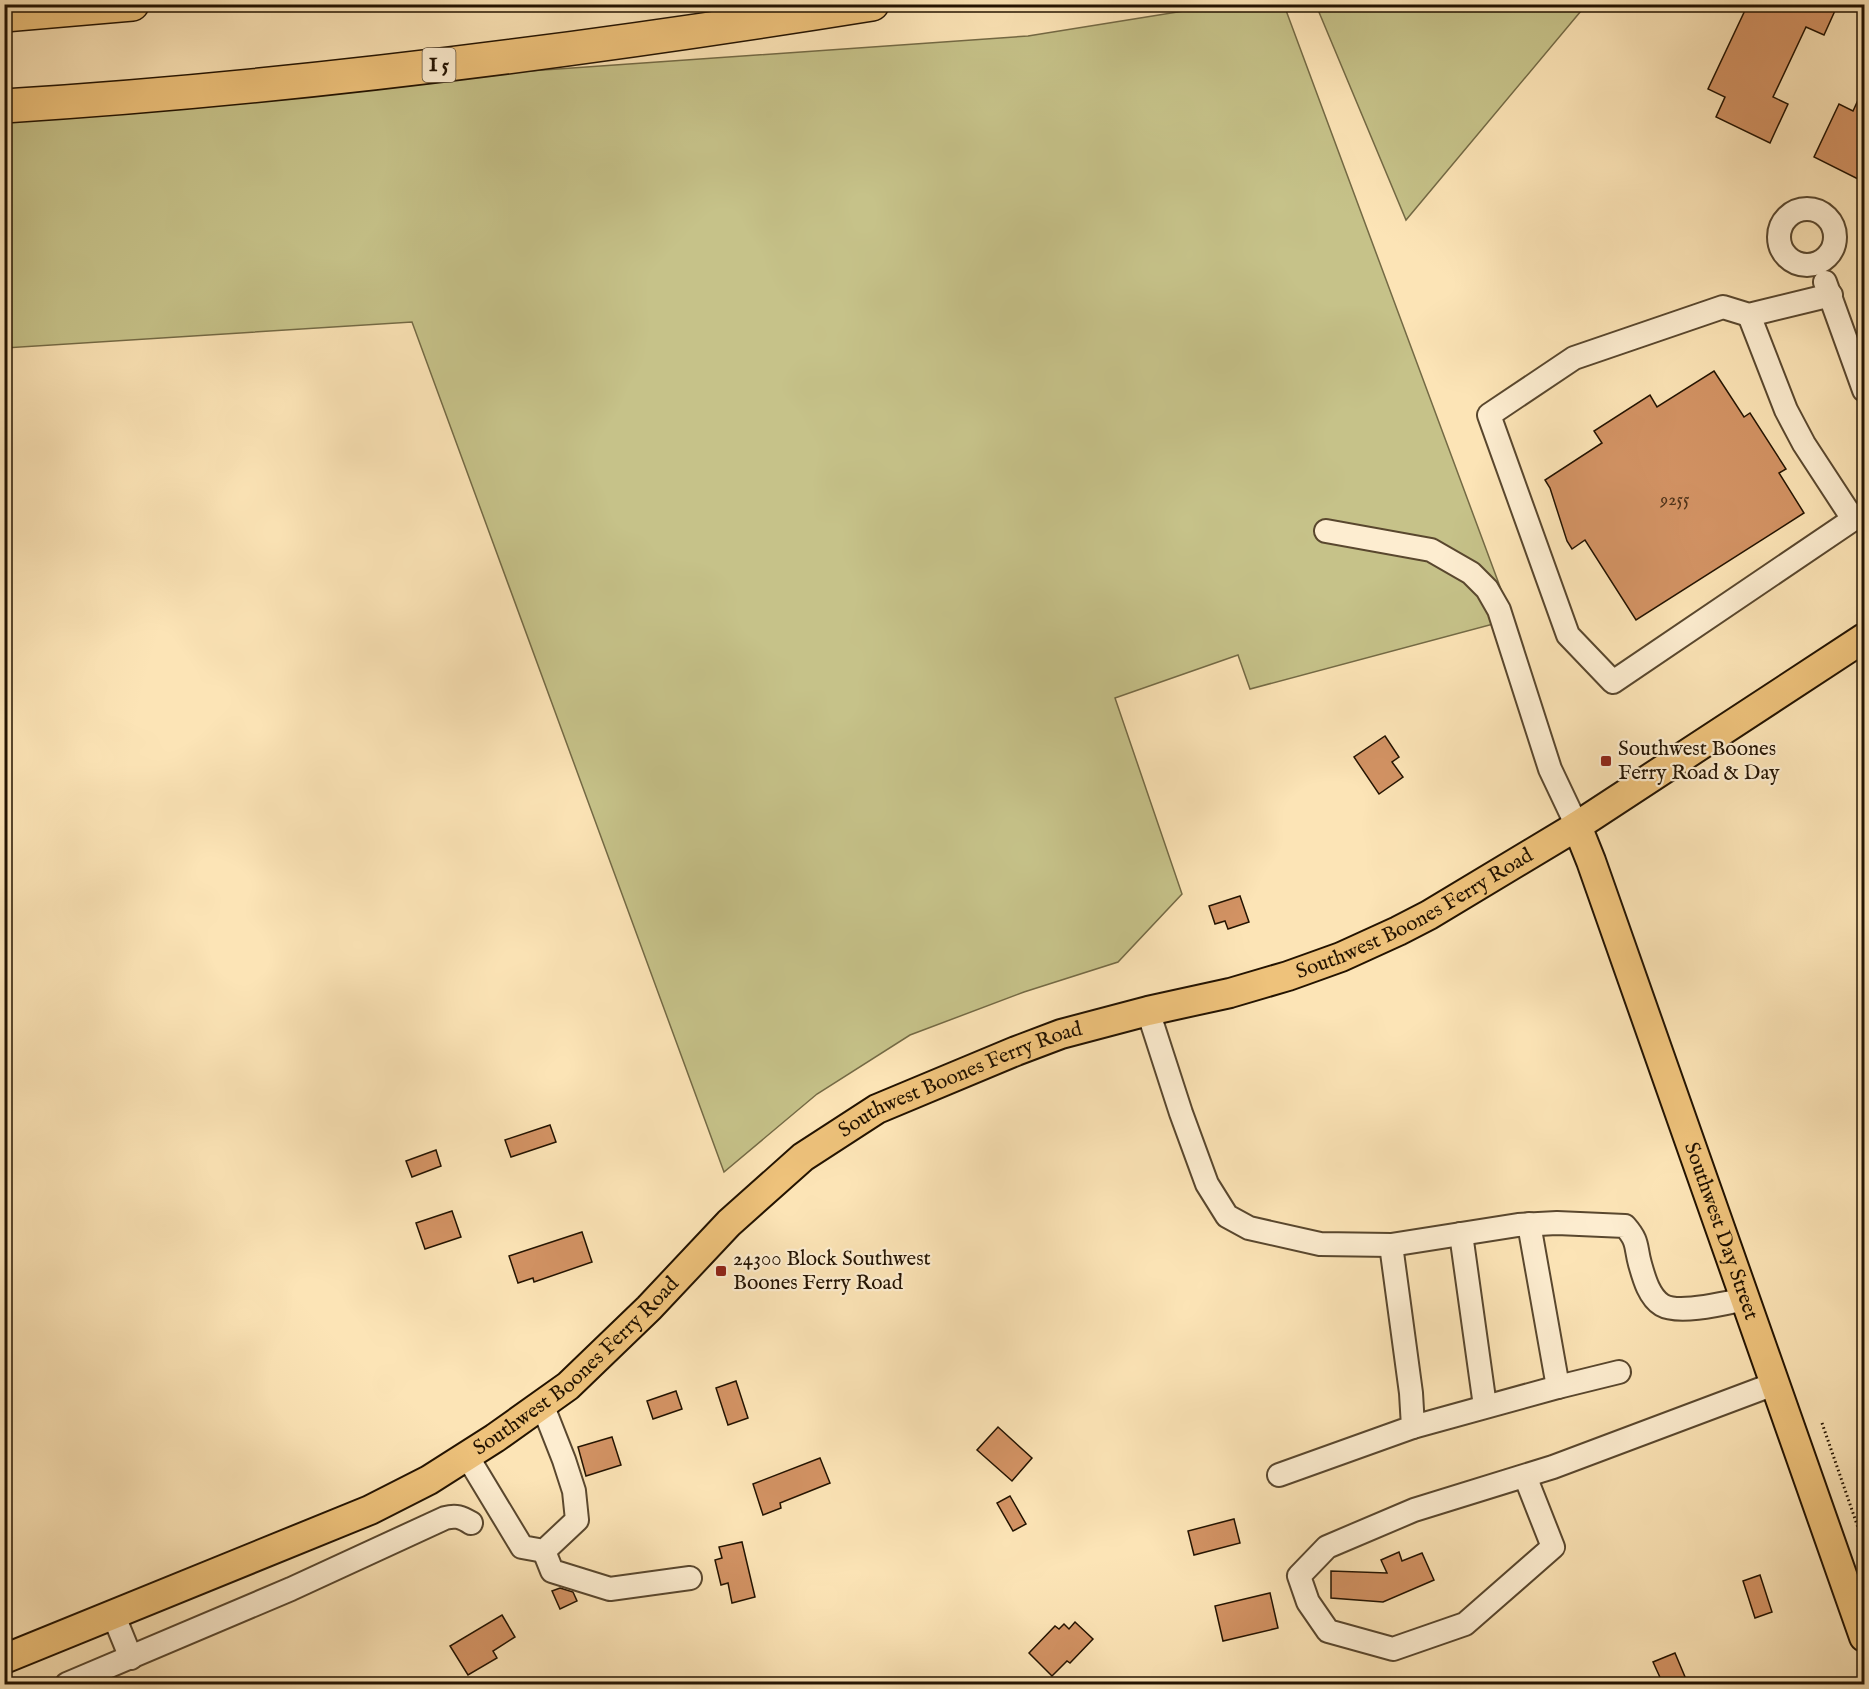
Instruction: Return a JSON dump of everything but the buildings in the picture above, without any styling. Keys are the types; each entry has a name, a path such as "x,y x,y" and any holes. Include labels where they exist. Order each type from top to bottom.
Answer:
{"highway":[{"path":"4,15 132,4"},
{"name":"I 5","path":"4,106 250,86 433,66 714,29 872,4"}],"main road":[{"name":"Southwest Boones Ferry Road","path":"4,1659 370,1509 429,1480 568,1386 649,1308 729,1223 803,1158 877,1109 1054,1037 1148,1011 1259,985 1341,957 1429,915 1577,826 1864,638"},
{"name":"Southwest Day Street","path":"1577,826 1864,1637"}],"street":[{"path":"1818,264 1864,390"},
{"path":"1749,315 1790,418 1804,444 1859,515 1613,682 1568,635 1489,415 1574,358 1723,307 1749,315 1831,295"},
{"path":"1326,531 1431,550 1470,573 1487,589 1499,610 1550,769 1577,826"},
{"path":"1148,1011 1181,1113 1204,1173 1227,1216 1249,1228 1320,1244 1391,1245 1529,1224 1625,1226 1635,1237 1640,1263 1650,1292 1662,1305 1676,1309 1745,1299"},
{"path":"1529,1224 1558,1387"},
{"path":"1461,1234 1485,1406"},
{"path":"1391,1245 1411,1393 1413,1427"},
{"path":"1279,1475 1413,1427 1619,1372"},
{"path":"1525,1476 1553,1547 1465,1624 1392,1649 1328,1631 1308,1602 1299,1576 1328,1547 1414,1510 1553,1467 1774,1384"},
{"path":"542,1404 574,1491 577,1520 544,1551"},
{"path":"467,1456 522,1546 544,1551"},
{"path":"67,1684 291,1589 445,1518 454,1516 471,1523"},
{"path":"544,1551 552,1571 610,1588 690,1578"},
{"path":"113,1614 131,1658"}],"path":[{"path":"1821,1423 1864,1545"}],"shaded area":[{"path":"1221,5 1284,5 1512,619 1250,689 1238,655 1115,698 1182,894 1118,962 1024,992 910,1035 817,1094 724,1172 412,322 5,348 5,108 1028,36"},
{"path":"1316,5 1586,5 1406,220"}],"place":[{"name":"Southwest Boones Ferry Road & Day","path":"1606,761"},
{"name":"24300 Block Southwest Boones Ferry Road","path":"721,1271"}]}
